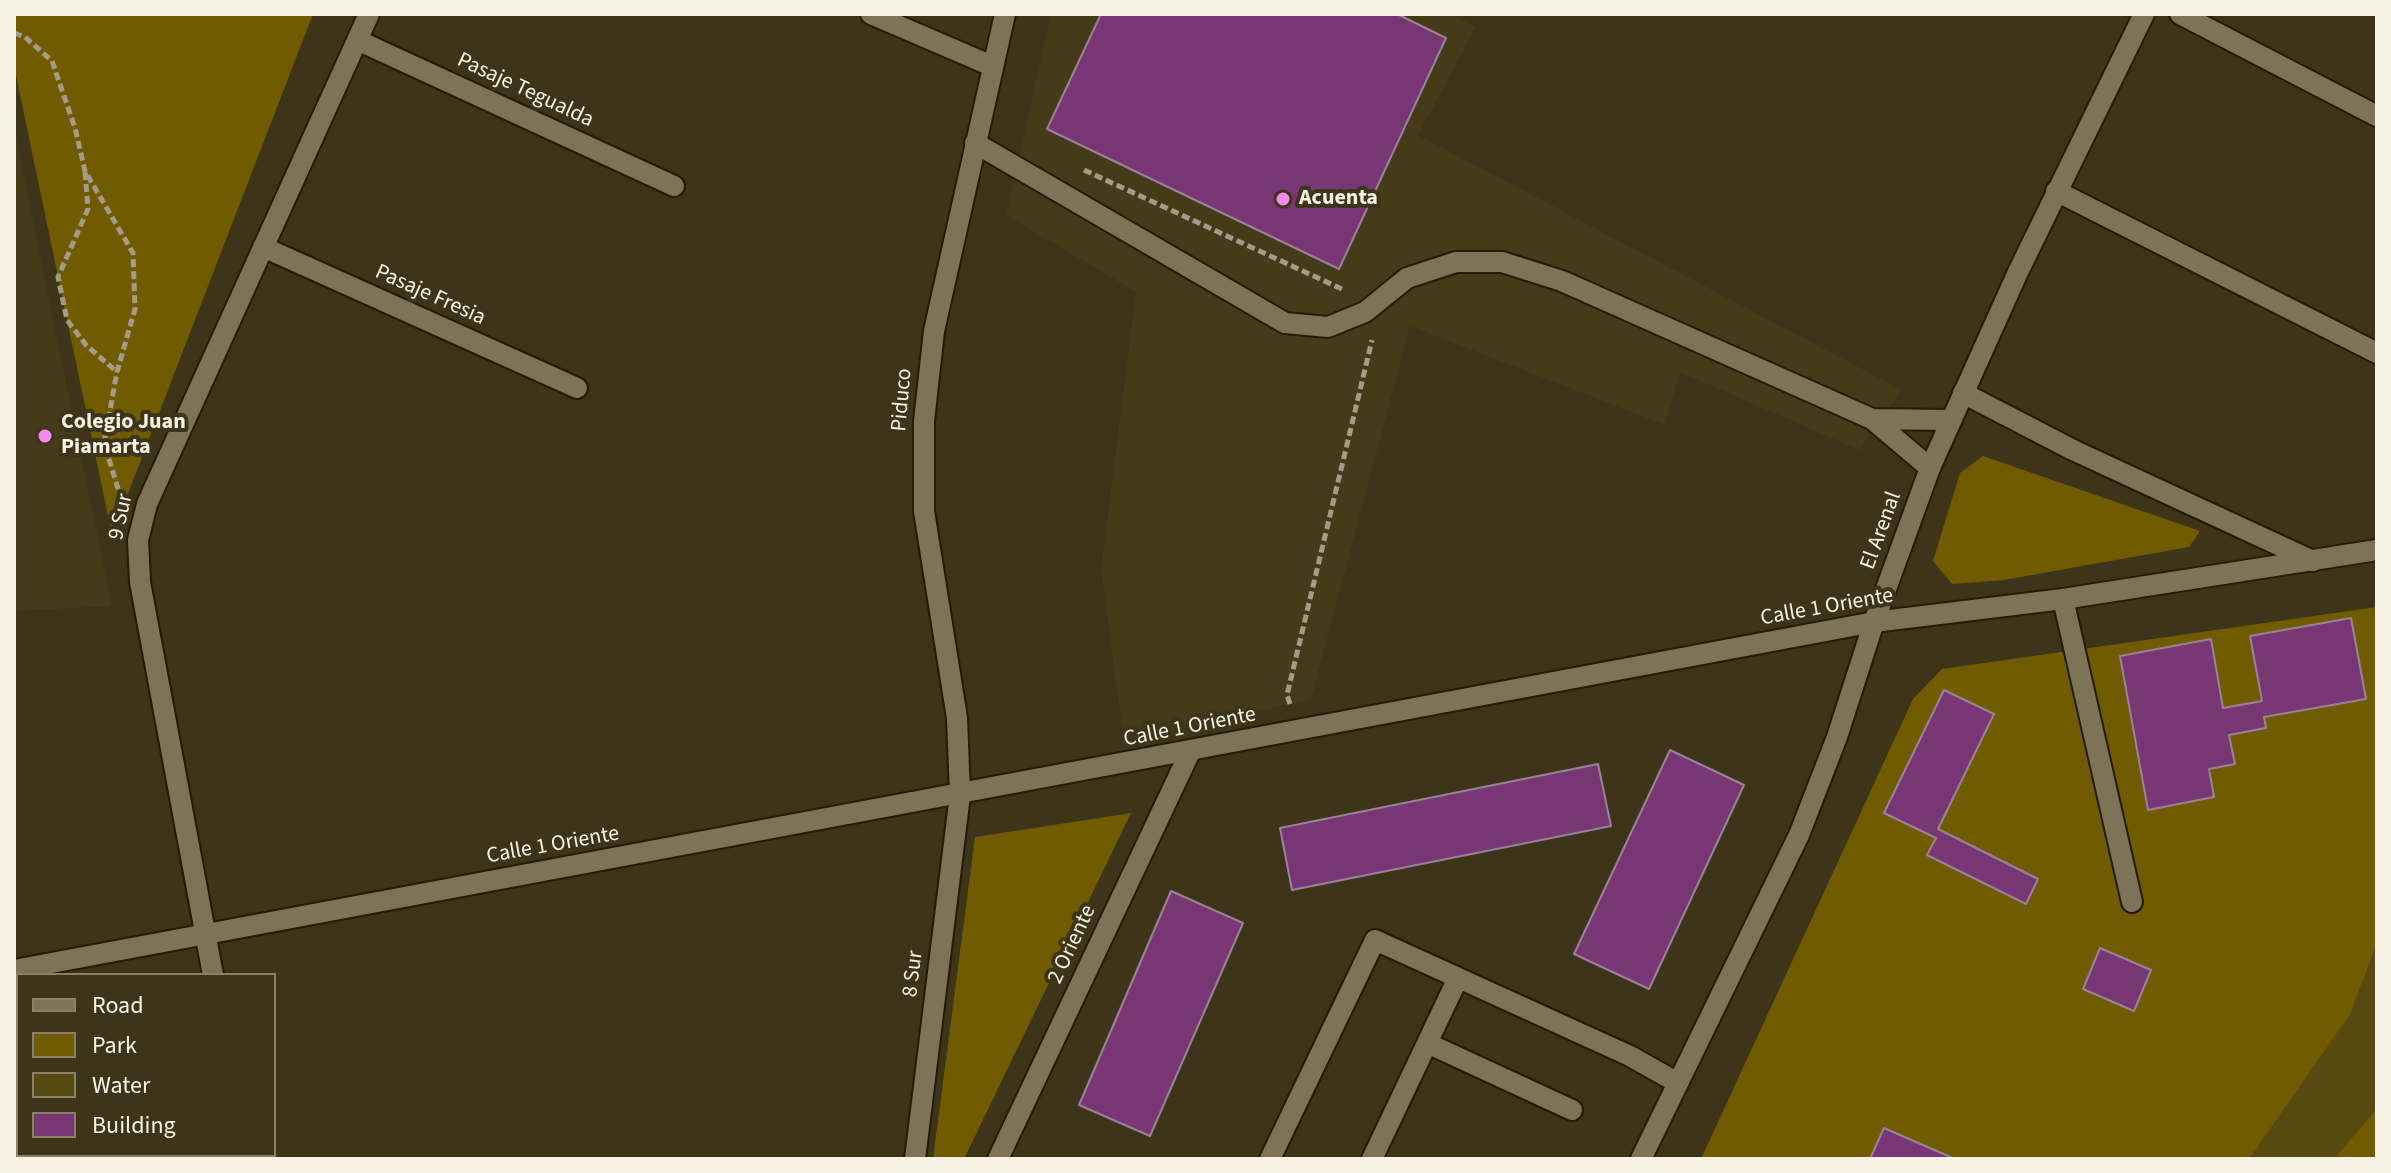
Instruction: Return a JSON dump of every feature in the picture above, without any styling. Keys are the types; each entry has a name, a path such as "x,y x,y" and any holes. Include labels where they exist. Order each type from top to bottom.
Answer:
{"street":[{"name":"9 Sur","path":"213,973 140,582 138,540 147,504 369,14"},
{"path":"871,14 992,66"},
{"name":"Piduco","path":"960,795 957,718 926,526 923,436 934,331 1005,14"},
{"name":"El Arenal","path":"1641,1159 1799,835 1837,737 1874,622 1930,468 2056,191 2144,14"},
{"path":"2180,14 2377,116"},
{"name":"Pasaje Tegualda","path":"357,40 674,186"},
{"path":"975,143 1285,323 1328,327 1365,312 1407,278 1456,262 1502,262 1562,281 1872,419 1930,468"},
{"path":"2056,191 2377,353"},
{"name":"Pasaje Fresia","path":"263,247 577,388"},
{"path":"1963,393 2073,450 2313,561"},
{"path":"1872,419 1951,420"},
{"name":"Calle 1 Oriente","path":"14,970 1874,622 2063,599 2377,550"},
{"path":"2063,599 2132,902"},
{"name":"2 Oriente","path":"998,1159 1190,752"},
{"name":"8 Sur","path":"915,1159 960,795"},
{"path":"1270,1159 1375,940 1630,1056 1678,1083"},
{"path":"1372,1159 1458,978"},
{"path":"1427,1043 1572,1110"}],"path":[{"path":"14,33 25,37 52,61 75,128 85,171 88,209 58,277 67,320 86,345 117,372"},
{"path":"1077,166 1334,285 1359,299 1374,331 1287,695 1297,732"},
{"path":"85,171 133,253 135,309 117,372 104,443 138,540"}],"shaded area":[{"path":"1051,14 1449,14 1476,27 1418,135 1902,390 1859,450 1680,372 1665,425 1410,326 1311,699 1124,742 1101,569 1136,292 1006,215"},
{"name":"Colegio Juan Piamarta","path":"14,126 42,266 112,606 14,611"}],"green space":[{"path":"14,14 313,14 112,535 14,66"},
{"path":"1983,456 2200,531 2189,547 2004,580 1952,584 1933,561 1960,473"},
{"path":"2377,607 2377,995 2250,1159 1701,1159 1913,699 1942,669"},
{"path":"1131,813 964,1159 933,1159 975,837"},
{"path":"2377,1023 2377,1159 2268,1159"}],"water":[{"path":"2377,943 2377,1109 2334,1159 2249,1159 2350,1014"}],"building":[{"name":"Acuenta","path":"1101,14 1397,14 1446,38 1339,269 1047,129"},
{"path":"2351,618 2366,699 2264,717 2266,728 2229,735 2235,764 2209,769 2214,797 2148,810 2120,656 2211,639 2223,708 2262,701 2250,636"},
{"path":"1944,690 1994,714 1938,829 2038,879 2026,904 1927,855 1936,838 1884,813"},
{"path":"1670,750 1744,785 1649,989 1574,954"},
{"path":"1598,764 1611,826 1292,890 1280,828"},
{"path":"1171,891 1243,923 1150,1136 1079,1105"},
{"path":"2100,948 2151,970 2134,1011 2083,989"},
{"path":"1884,1128 1955,1159 1870,1159"}],"place":[{"name":"Acuenta","path":"1283,199"},
{"name":"Colegio Juan Piamarta","path":"45,436"}]}
